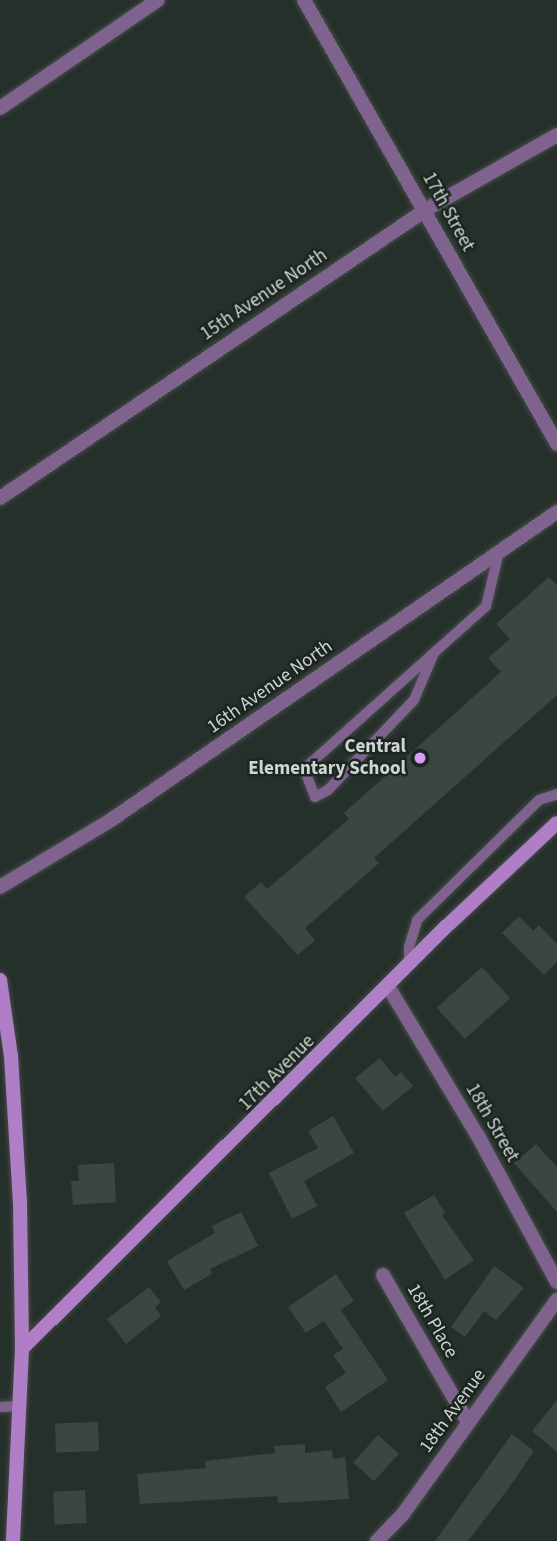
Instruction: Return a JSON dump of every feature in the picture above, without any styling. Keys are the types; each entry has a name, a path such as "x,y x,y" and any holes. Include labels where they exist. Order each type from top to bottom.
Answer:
{"street":[{"path":"0,108 158,0"},
{"name":"17th Street","path":"304,0 426,209 557,444"},
{"name":"15th Avenue North","path":"0,498 426,209 557,135"},
{"name":"16th Avenue North","path":"0,887 111,820 557,512"},
{"name":"17th Avenue","path":"22,1349 557,823"},
{"path":"0,980 18,1127 22,1349 13,1541"},
{"name":"18th Street","path":"389,988 478,1136 557,1282"},
{"name":"18th Place","path":"383,1275 468,1422"},
{"name":"18th Avenue","path":"377,1541 403,1514 557,1300"}],"lane":[{"path":"433,653 414,700 328,790 315,797 304,769 433,653 486,606 499,552"},
{"path":"409,966 409,947 417,919 540,800 557,794"},
{"path":"0,1407 20,1406"}],"building":[{"path":"549,577 557,585 557,695 374,858 379,863 305,928 315,940 298,955 244,897 261,882 267,889 349,819 344,813 501,672 488,658 510,639 496,624"},
{"path":"519,916 533,931 539,925 557,944 557,962 544,975 502,933"},
{"path":"482,967 510,998 465,1039 437,1008"},
{"path":"380,1058 395,1077 401,1072 413,1086 383,1111 355,1078"},
{"path":"333,1116 354,1153 304,1181 317,1206 292,1219 269,1173 318,1148 308,1131"},
{"path":"536,1144 557,1167 557,1212 514,1163"},
{"path":"114,1163 116,1202 73,1205 71,1181 79,1181 78,1165"},
{"path":"434,1195 445,1213 442,1215 474,1260 445,1280 404,1213"},
{"path":"241,1212 258,1246 210,1269 212,1274 184,1290 167,1261 215,1233 212,1226"},
{"path":"494,1266 524,1288 496,1320 484,1311 465,1337 451,1327"},
{"path":"336,1274 354,1301 341,1310 388,1380 341,1412 325,1387 346,1373 333,1355 343,1349 324,1321 306,1333 288,1307"},
{"path":"149,1287 161,1302 155,1307 161,1316 126,1344 107,1319"},
{"path":"557,1400 557,1452 532,1431"},
{"path":"98,1422 99,1451 56,1452 55,1424"},
{"path":"512,1434 534,1451 508,1489 468,1541 435,1541"},
{"path":"378,1435 399,1454 374,1481 353,1462"},
{"path":"305,1444 305,1453 332,1450 333,1459 345,1457 349,1499 278,1503 277,1496 140,1504 137,1474 206,1468 205,1461 275,1453 274,1446"},
{"path":"85,1490 87,1523 55,1525 53,1492"}],"place":[{"name":"Central Elementary School","path":"420,758"}]}
